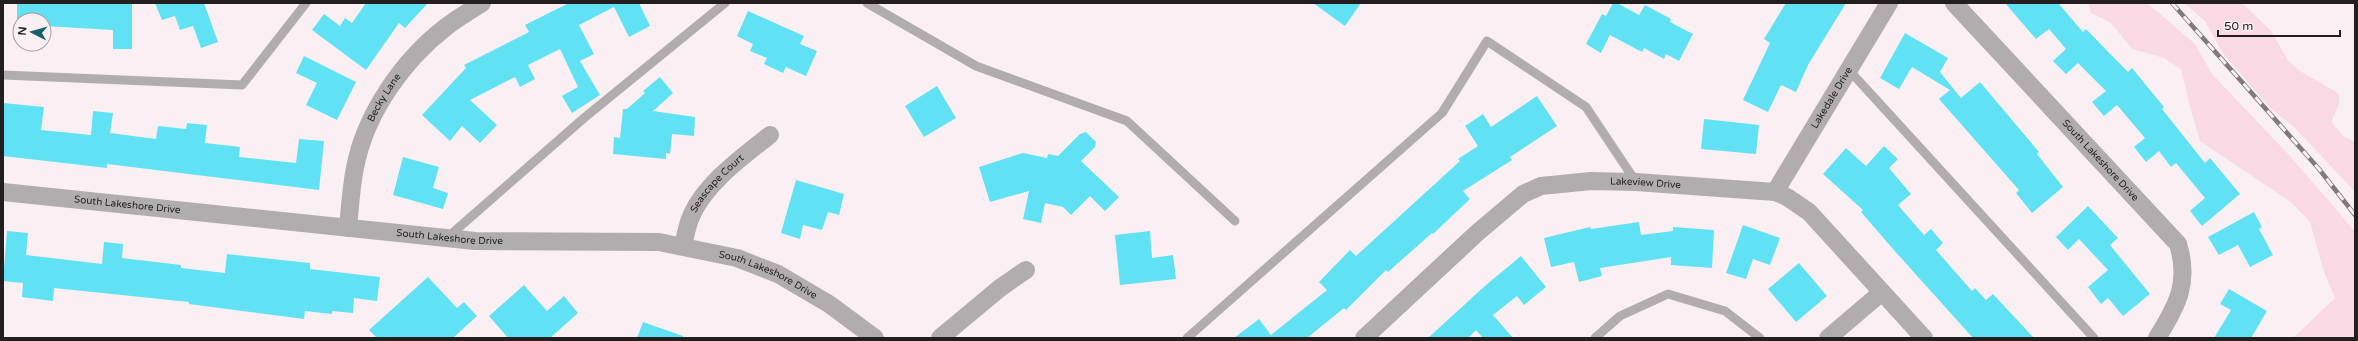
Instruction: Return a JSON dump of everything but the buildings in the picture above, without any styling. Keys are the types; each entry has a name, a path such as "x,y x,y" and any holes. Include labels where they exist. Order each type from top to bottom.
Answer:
{"street":[{"name":"Lakedale Drive","path":"1774,192 1889,3"},
{"name":"South Lakeshore Drive","path":"1954,3 2178,244 2183,261 2181,295 2157,338"},
{"name":"Becky Lane","path":"348,228 355,168 362,143 379,106 397,78 418,53 446,27 475,5"},
{"name":"Seascape Court","path":"683,246 690,218 709,190 723,173 770,136"},
{"name":"Lakeview Drive","path":"1364,338 1477,233 1523,194 1553,184 1591,181 1636,182 1774,192 1787,197 1809,212 1924,338"},
{"name":"South Lakeshore Drive","path":"3,192 475,241 659,242 683,246 737,258 778,274 829,304 875,338"},
{"path":"940,338 1000,288 1026,270"},
{"path":"1828,338 1882,292"}],"lane":[{"path":"3,75 242,85 306,3"},
{"path":"447,238 584,118 725,3"},
{"path":"867,3 976,66 1127,121 1236,221"},
{"path":"1187,338 1442,112 1487,41 1586,107 1636,182"},
{"path":"1848,70 2094,338"},
{"path":"1595,338 1620,316 1668,294 1725,311 1760,338"}],"shaded area":[{"path":"2088,3 2147,3 2195,44 2212,74 2289,155 2355,232 2355,338 2293,338 2335,298 2324,272 2310,222 2291,202 2200,141 2181,69 2164,58 2132,49 2111,23 2091,13"},
{"path":"2184,3 2242,3 2271,31 2289,62 2300,71 2338,93 2339,105 2332,123 2343,136 2355,142 2355,192 2295,128 2269,107 2222,52 2205,21"}],"railway":[{"path":"2172,3 2319,169 2355,215"}]}
